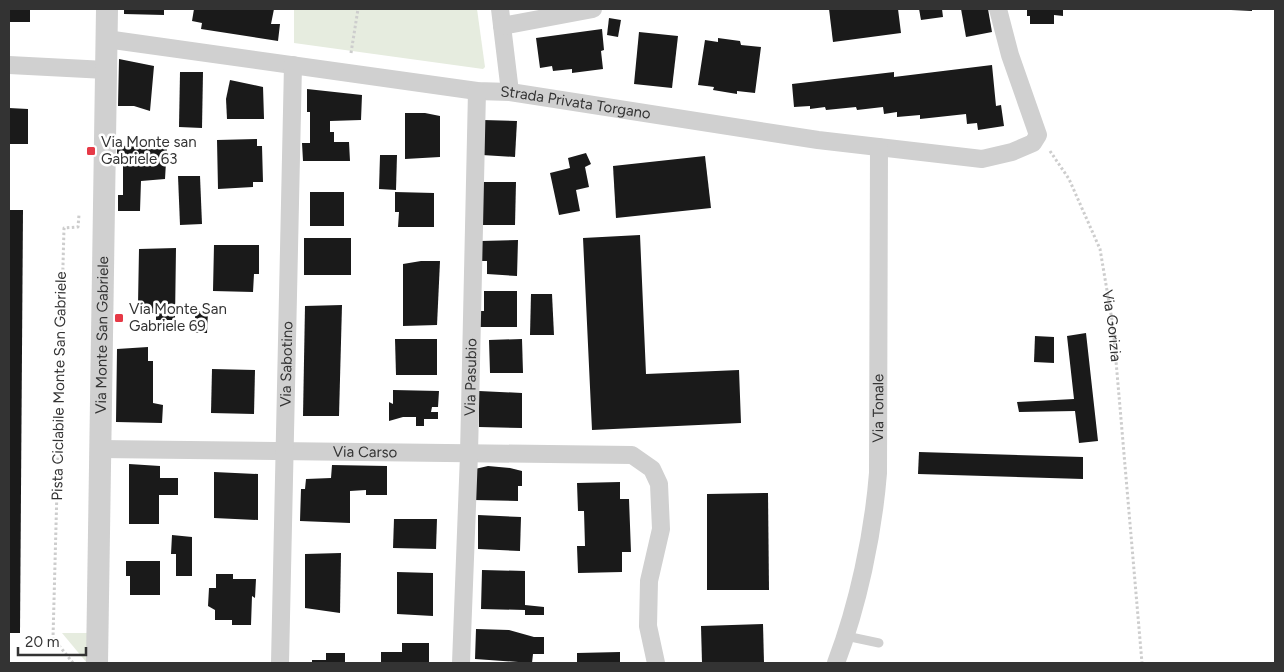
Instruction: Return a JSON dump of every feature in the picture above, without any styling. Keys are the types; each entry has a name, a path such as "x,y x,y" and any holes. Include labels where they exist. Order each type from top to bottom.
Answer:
{"street":[{"name":"Via Monte San Gabriele","path":"96,663 107,9"},
{"path":"510,92 501,17 593,9"},
{"path":"998,9 1010,55 1038,135"},
{"name":"Strada Privata Torgano","path":"106,39 477,91 510,92 818,140 982,159 1012,152 1033,143 1038,135"},
{"path":"9,64 106,70"},
{"name":"Via Sabotino","path":"280,663 293,65"},
{"name":"Via Pasubio","path":"461,663 469,454 477,91"},
{"name":"Via Tonale","path":"836,663 846,636 870,538 877,488 879,147"},
{"name":"Via Carso","path":"99,449 632,456 652,469 659,484 661,529 649,581 648,626 656,663"}],"lane":[{"path":"846,636 879,643"}],"path":[{"path":"351,53 358,9"},
{"name":"Via Gorizia","path":"1038,135 1069,180 1100,249 1113,326 1142,663"},
{"name":"Pista Ciclabile Monte San Gabriele","path":"74,663 53,638 64,228 78,227 80,208"}],"shaded area":[{"path":"294,9 477,9 485,67 483,69 294,43"},
{"path":"62,633 88,633 87,663"}],"building":[{"path":"9,9 30,9 30,22 9,22"},
{"path":"124,9 164,9 164,15 124,14"},
{"path":"194,9 274,9 271,24 280,24 278,41 201,29 202,23 192,21"},
{"path":"829,9 898,9 901,33 833,42"},
{"path":"919,9 942,9 943,17 921,20"},
{"path":"961,9 988,9 992,32 966,37"},
{"path":"1027,9 1063,9 1063,16 1054,15 1054,24 1030,24 1030,16 1027,16"},
{"path":"1252,9 1252,11 1231,10"},
{"path":"609,18 621,20 618,37 607,35"},
{"path":"602,29 604,50 601,51 603,69 572,73 572,69 553,71 552,66 540,68 536,38"},
{"path":"639,32 678,36 672,88 634,84"},
{"path":"718,38 740,41 741,45 761,47 755,93 737,91 737,94 713,90 714,87 698,85 705,40 718,42"},
{"path":"119,59 154,66 150,111 134,106 118,106"},
{"path":"992,65 996,106 1001,105 1004,126 978,130 977,123 967,124 966,114 920,119 920,115 897,117 897,112 884,114 883,107 857,110 856,107 826,110 825,107 810,109 810,106 794,107 792,84 894,72 894,77"},
{"path":"180,72 203,72 202,128 179,127"},
{"path":"230,80 263,87 264,119 227,119 226,99"},
{"path":"307,89 362,95 361,120 330,121 330,132 334,132 334,142 349,142 350,161 303,161 302,143 310,143 310,112 307,112"},
{"path":"9,108 28,109 28,144 9,144"},
{"path":"405,113 425,113 440,116 440,157 405,159"},
{"path":"483,120 517,121 515,157 482,155"},
{"path":"257,139 257,146 262,146 263,182 253,182 253,187 218,189 217,140"},
{"path":"167,145 165,179 141,181 140,211 118,211 118,195 123,195 123,162 117,162 117,146"},
{"path":"586,153 591,164 585,167 589,187 576,190 580,211 559,215 550,173 570,168 568,158"},
{"path":"380,155 397,155 396,190 379,189"},
{"path":"705,156 711,208 616,218 613,166"},
{"path":"178,176 200,176 202,224 180,225"},
{"path":"477,182 516,182 515,225 477,225"},
{"path":"310,192 344,192 344,226 310,226"},
{"path":"395,192 434,193 434,227 398,227 399,212 395,212"},
{"path":"9,210 23,210 20,633 9,633"},
{"path":"640,235 646,374 739,370 741,423 592,430 583,238"},
{"path":"304,238 351,238 351,275 304,275"},
{"path":"518,240 517,276 487,274 487,261 481,261 481,241"},
{"path":"214,245 259,245 259,274 254,274 253,292 213,291"},
{"path":"176,248 175,320 156,320 156,313 146,313 146,305 138,305 139,249"},
{"path":"421,261 440,261 437,325 403,326 403,264"},
{"path":"484,291 517,291 517,327 479,327 479,311 484,311"},
{"path":"531,294 552,294 554,335 530,335"},
{"path":"342,305 339,416 303,416 305,306"},
{"path":"195,311 208,311 207,333 195,333"},
{"path":"1086,333 1098,441 1079,443 1075,411 1019,412 1017,402 1074,399 1067,336"},
{"path":"1035,336 1054,337 1054,363 1034,362"},
{"path":"395,339 437,339 437,375 396,375"},
{"path":"522,339 523,373 490,373 489,340"},
{"path":"148,347 148,361 153,361 153,403 163,405 162,423 116,422 117,349"},
{"path":"212,369 255,370 254,414 211,413"},
{"path":"393,390 439,391 438,407 432,407 431,412 438,412 438,419 424,419 424,426 416,426 416,417 403,417 389,421 389,402 393,404"},
{"path":"479,391 522,393 522,428 479,427"},
{"path":"919,452 1083,457 1083,479 918,474"},
{"path":"129,464 160,466 160,478 178,478 178,495 159,495 159,524 129,524"},
{"path":"332,465 387,466 387,495 366,495 366,490 350,491 350,523 300,521 301,489 305,489 306,479 331,478"},
{"path":"488,466 522,471 522,486 518,486 518,501 474,500 475,469"},
{"path":"214,472 258,474 258,520 214,518"},
{"path":"620,482 620,499 629,499 631,552 622,552 622,572 578,573 577,546 585,546 584,511 578,511 577,483"},
{"path":"768,493 769,590 707,590 707,494"},
{"path":"478,515 521,517 520,551 478,549"},
{"path":"394,519 437,519 436,549 393,548"},
{"path":"172,535 192,537 192,576 176,576 176,554 171,554"},
{"path":"341,553 340,613 305,608 305,554"},
{"path":"126,561 160,561 160,595 130,595 130,576 126,576"},
{"path":"482,570 525,571 525,605 544,607 544,615 525,615 525,610 481,609"},
{"path":"397,572 433,573 433,616 397,614"},
{"path":"216,574 233,574 233,579 256,579 255,598 252,596 251,625 232,625 232,620 215,620 215,610 208,606 209,588 216,588"},
{"path":"763,624 764,663 702,663 701,626"},
{"path":"476,629 509,630 534,637 544,637 544,654 533,654 532,663 475,659"},
{"path":"402,643 429,643 429,663 381,663 381,652 402,652"},
{"path":"620,652 620,663 577,663 577,653"},
{"path":"326,653 345,653 345,663 312,663 312,660 326,660"}],"place":[{"name":"Via Monte san Gabriele 63","path":"91,151"},
{"name":"Via Monte San Gabriele 69","path":"119,318"}]}
